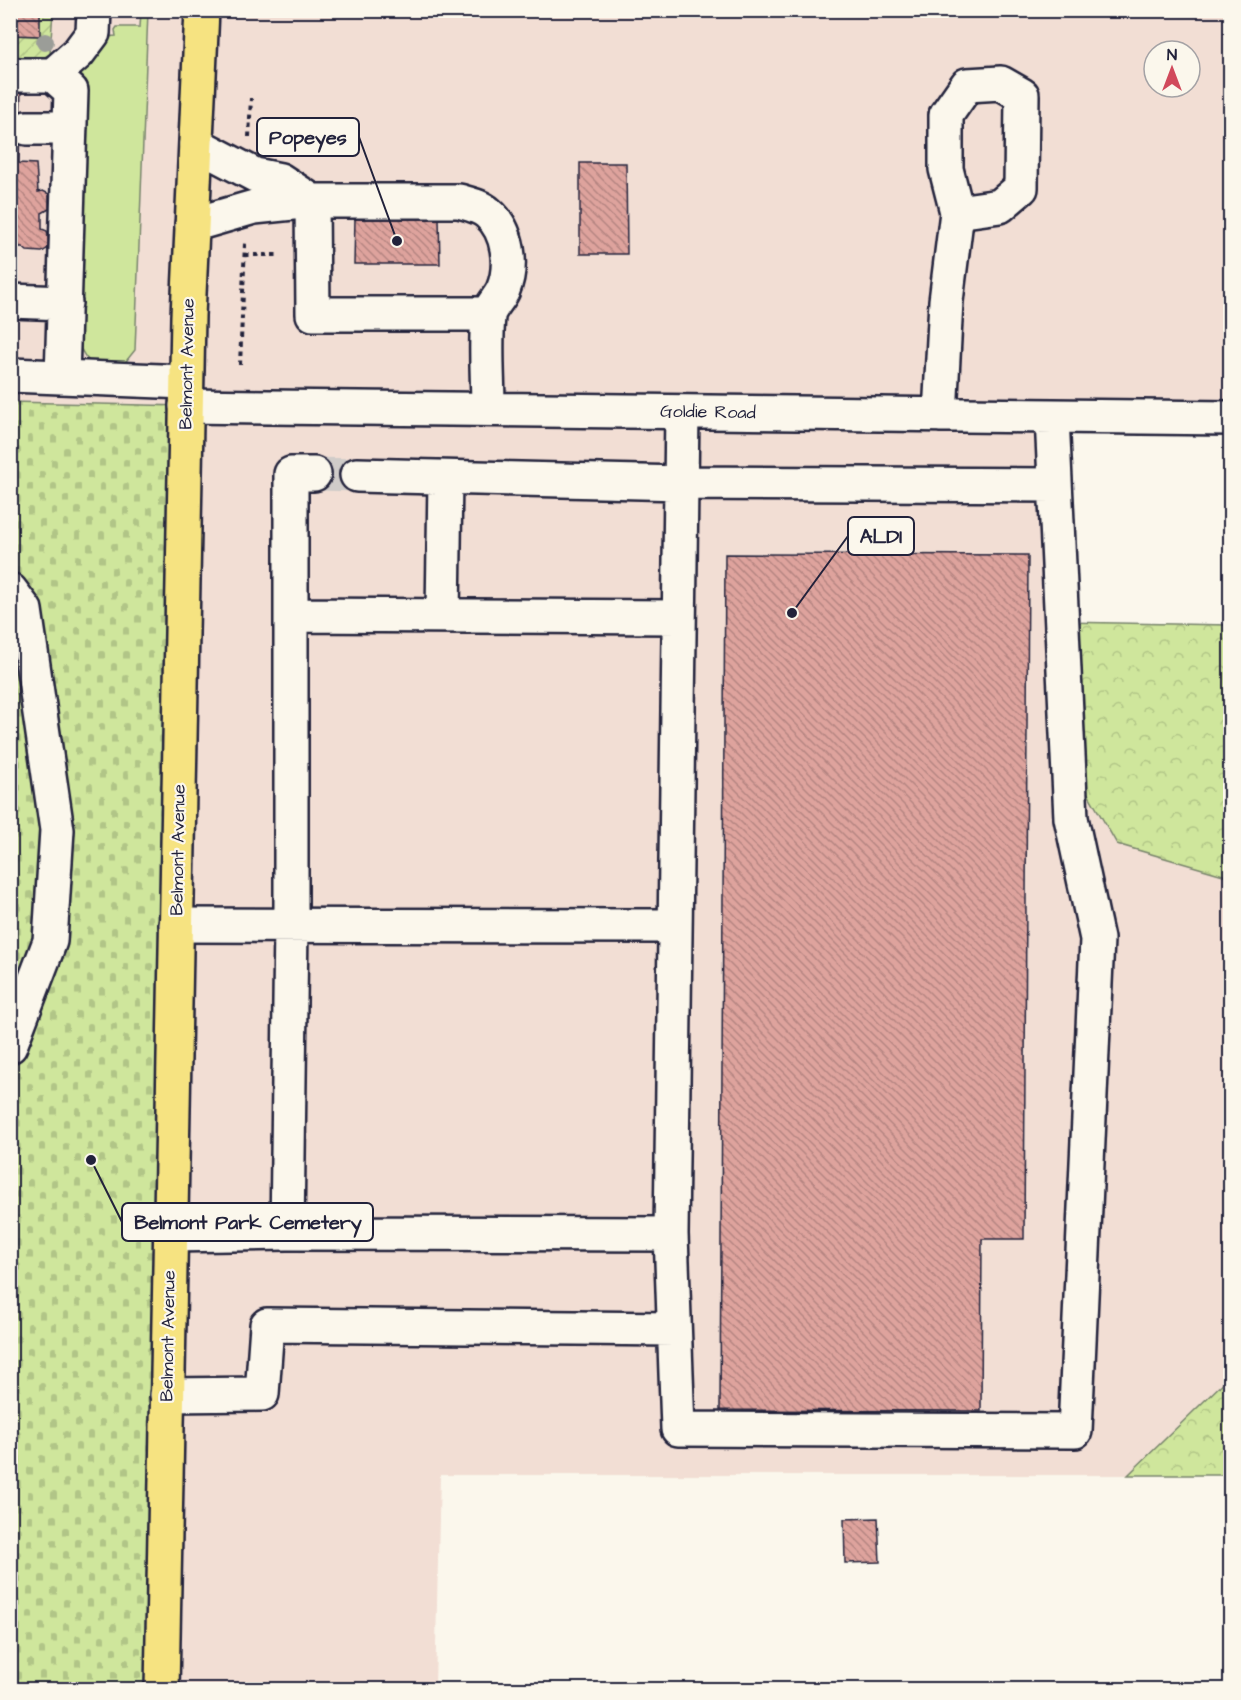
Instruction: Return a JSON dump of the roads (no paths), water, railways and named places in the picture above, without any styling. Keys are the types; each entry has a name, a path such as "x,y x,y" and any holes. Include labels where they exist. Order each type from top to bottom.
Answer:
{"main road":[{"name":"Belmont Avenue","path":"162,1689 186,394 202,10"}],"street":[{"path":"53,75 78,53 93,33 94,10"},
{"path":"10,75 53,75 72,91 62,377"},
{"path":"27,128 70,128"},
{"path":"196,144 255,175 280,180 312,201"},
{"path":"312,201 313,314 488,314"},
{"path":"192,225 254,207 312,201 459,201 476,206 488,213 496,222 503,238 508,253 509,267 502,293 488,314 489,409"},
{"path":"940,415 946,301 957,212"},
{"path":"10,301 65,303"},
{"name":"Goldie Road","path":"10,375 62,377 186,394 489,409 1230,418"},
{"path":"682,412 671,1234 678,1430 1075,1431 1098,939 1071,818 1052,417"},
{"path":"287,1233 291,925 291,615 302,474"},
{"path":"357,476 681,483 1055,485"},
{"path":"443,615 445,478"},
{"path":"10,590 25,610 19,636 57,830 50,941 10,1046"},
{"path":"291,615 679,616"},
{"path":"176,925 675,926"},
{"path":"170,1235 671,1234"},
{"path":"167,1395 262,1394 267,1325 674,1329"}],"tunnel":[{"path":"314,474 357,475"}],"place":[{"name":"Popeyes","path":"397,241"},
{"name":"ALDI","path":"792,613"},
{"name":"Belmont Park Cemetery","path":"91,1160"}]}
